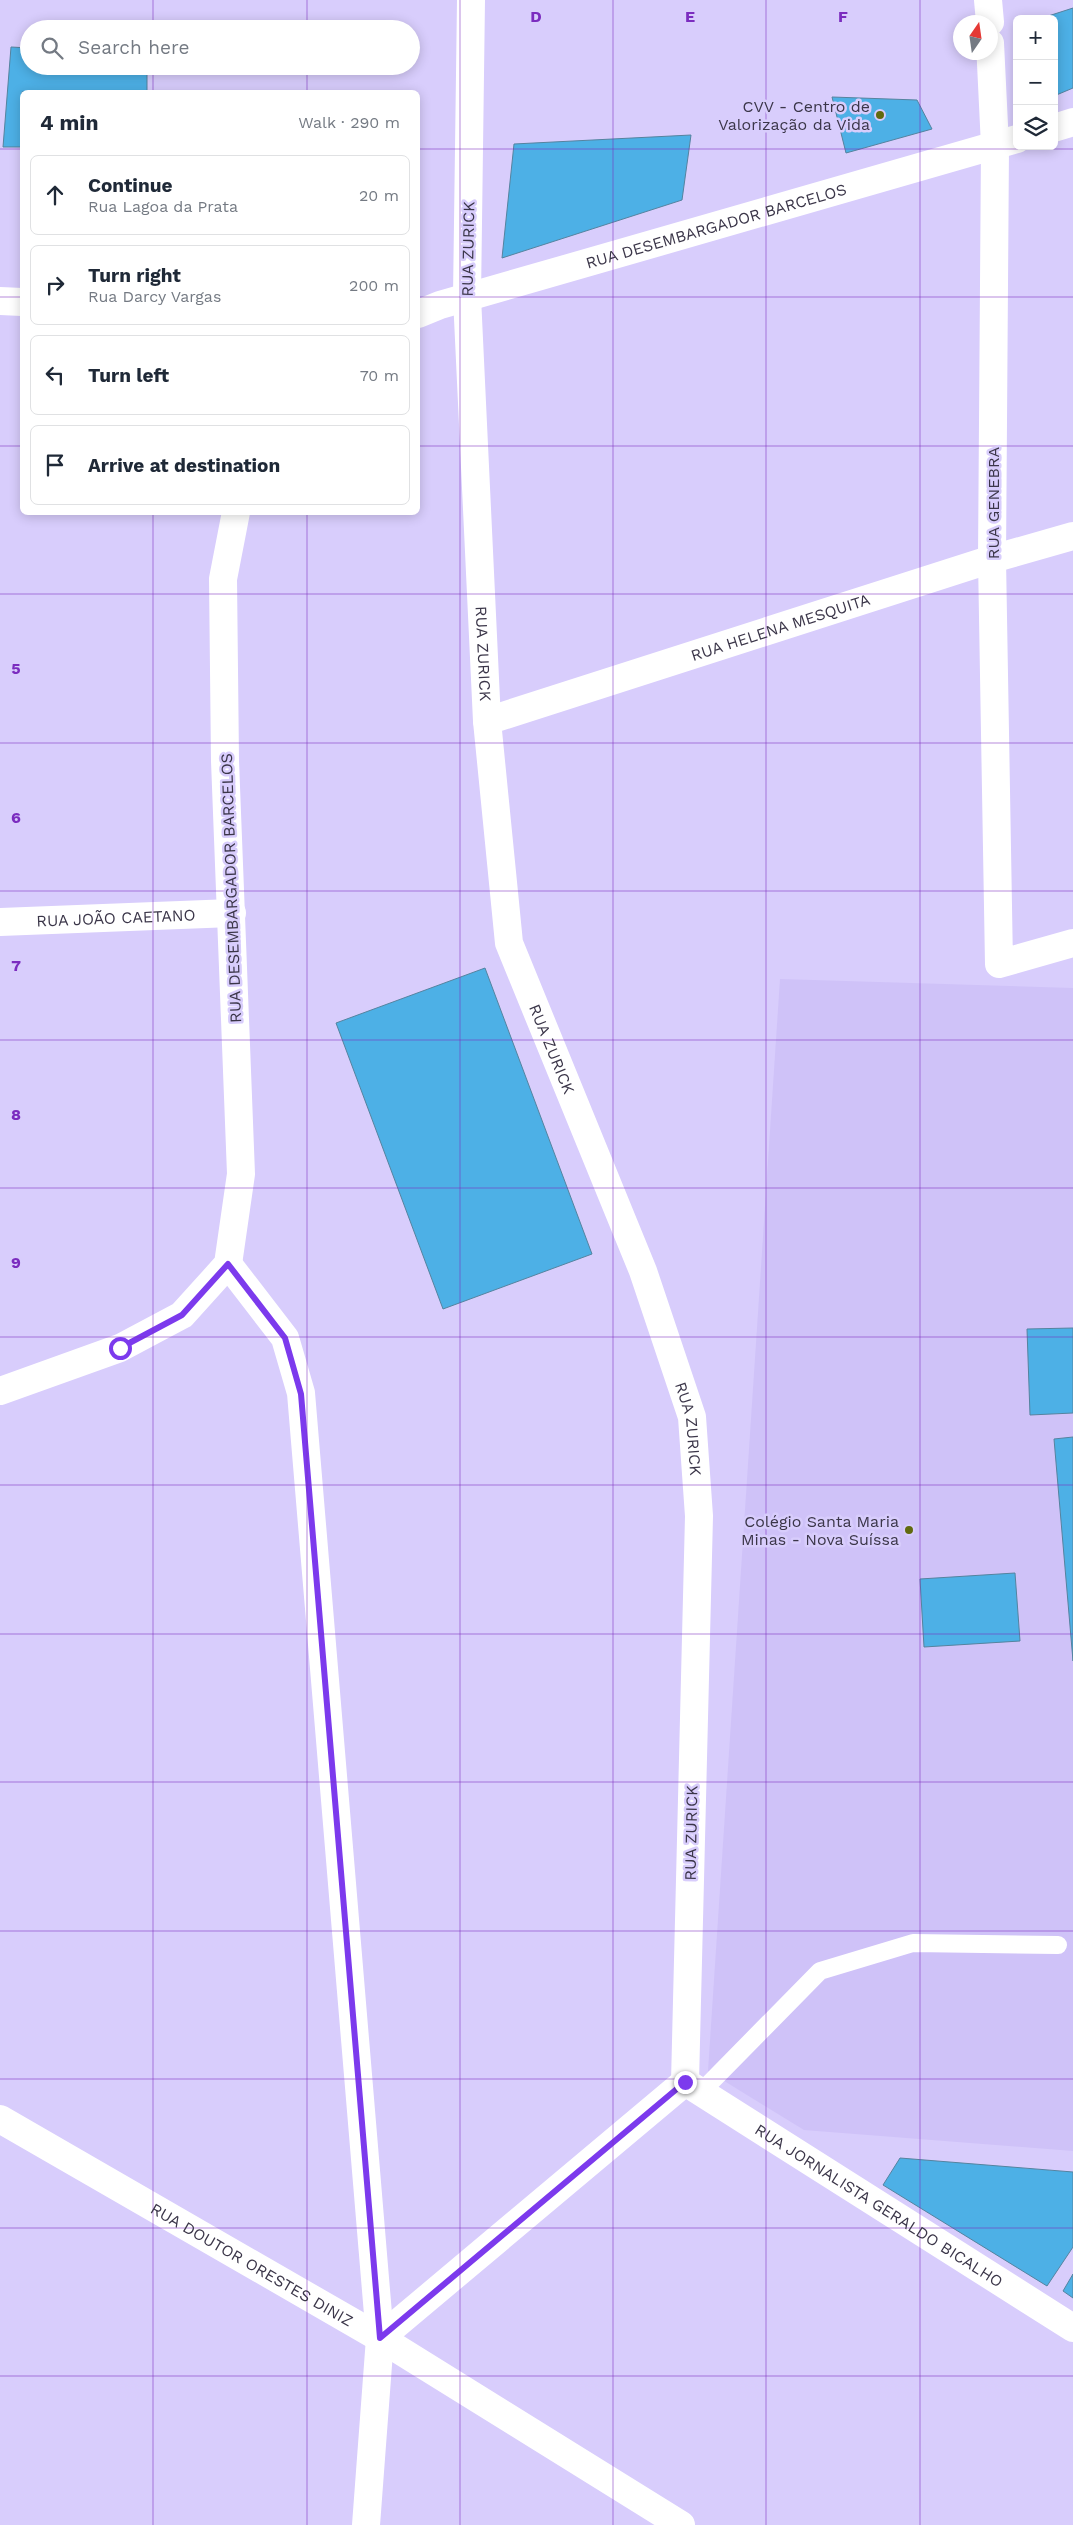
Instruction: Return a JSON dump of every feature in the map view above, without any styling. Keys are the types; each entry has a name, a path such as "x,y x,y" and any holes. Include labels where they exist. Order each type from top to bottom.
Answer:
{"street":[{"name":"RUA ZURICK","path":"471,0 467,297 487,721 509,943 643,1271 692,1417 699,1516 693,2087"},
{"path":"988,0 989,15"},
{"name":"RUA GENEBRA","path":"993,60 1006,143 992,559 999,964 1073,943"},
{"path":"1058,127 1073,122"},
{"name":"RUA DESEMBARGADOR BARCELOS","path":"425,308 1006,143"},
{"path":"0,301 20,302"},
{"name":"RUA DESEMBARGADOR BARCELOS","path":"228,1264 241,1174 225,761 223,579 235,515"},
{"name":"RUA HELENA MESQUITA","path":"487,721 992,559 1073,536"},
{"name":"RUA JOÃO CAETANO","path":"0,922 232,913"},
{"path":"0,1391 120,1348 182,1315 228,1264 285,1338 301,1394 380,2338 366,2525"},
{"path":"380,2338 693,2087"},
{"name":"RUA JORNALISTA GERALDO BICALHO","path":"693,2087 1073,2328"},
{"name":"RUA DOUTOR ORESTES DINIZ","path":"0,2119 380,2338 681,2525"}],"lane":[{"path":"693,2087 820,1971 913,1943 1058,1945"}],"shaded area":[{"name":"Colégio Santa Maria Minas - Nova Suíssa","path":"780,979 1073,988 1073,2151 804,2130 708,2071"}],"building":[{"path":"1073,8 1073,88 1058,94 1058,15 1051,15"},
{"path":"11,47 20,48 20,75 147,75 147,90 20,90 20,147 3,147"},
{"name":"CVV - Centro de Valorização da Vida","path":"832,97 917,100 932,129 846,153"},
{"path":"691,135 682,200 502,258 514,144"},
{"path":"485,968 592,1254 443,1309 336,1023"},
{"path":"1073,1328 1073,1413 1030,1415 1027,1329"},
{"path":"1073,1437 1073,1661 1054,1439"},
{"path":"1015,1573 1020,1641 924,1647 920,1579"},
{"path":"900,2158 1073,2172 1073,2247 1047,2286 883,2185"},
{"path":"1073,2274 1073,2298 1063,2291"}],"place":[{"name":"CVV - Centro de Valorização da Vida","path":"880,115"},
{"name":"Colégio Santa Maria Minas - Nova Suíssa","path":"909,1530"}],"route":[{"path":"120,1348 182,1315 228,1264 285,1338 301,1394 380,2338 685,2082"}]}
